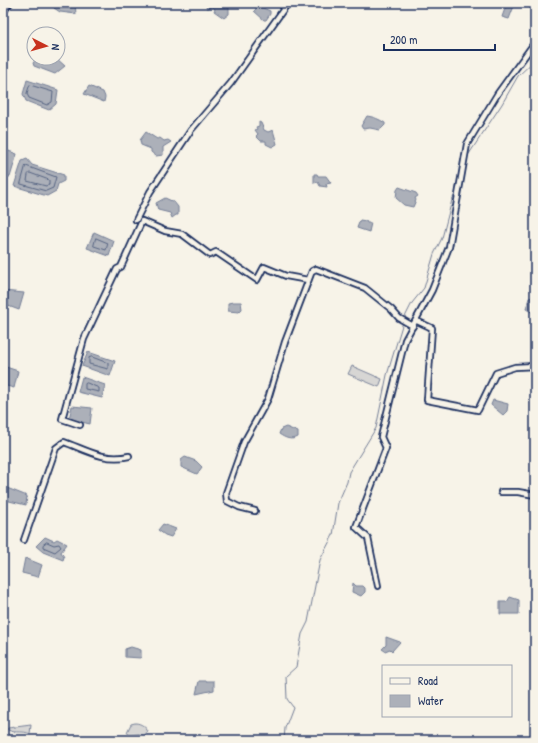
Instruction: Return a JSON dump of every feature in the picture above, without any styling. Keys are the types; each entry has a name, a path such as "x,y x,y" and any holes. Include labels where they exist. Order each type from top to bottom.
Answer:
{"street":[{"path":"3,12 10,3"},
{"path":"136,220 150,192 191,130 232,83 288,3"},
{"path":"378,586 368,538 356,527 386,448 381,437 404,340 432,290 449,248 467,144 498,92 535,42"},
{"path":"80,425 62,420 84,339 117,269 121,268 142,221 165,231 182,234 210,255 216,252 257,280 264,267 286,276 308,280"},
{"path":"255,511 239,507 227,501 226,493 244,442 268,400 285,342 312,271 316,269 365,288 391,308 399,318 413,326"},
{"path":"416,321 432,328 427,400 478,410 496,373 515,367 535,366"},
{"path":"24,540 56,448 64,442 104,457 117,459 128,456"},
{"path":"502,492 518,492 535,495"}],"shaded area":[{"path":"352,366 382,379 379,387 348,374"},
{"path":"135,723 146,728 148,732 145,734 146,738 139,734 129,735 127,732 131,724"},
{"path":"31,725 30,734 8,730 8,728"}],"water":[{"path":"55,3 75,3 76,14 60,12 54,8"},
{"path":"208,3 229,7 229,14 224,18 214,11 215,9 213,7 207,8 206,6"},
{"path":"507,3 513,3 514,6 509,19 502,17"},
{"path":"256,5 270,11 270,14 266,20 254,11 256,9"},
{"path":"34,66 65,66 55,74"},
{"path":"27,80 58,90 56,104 49,110 26,101 23,94"},
{"path":"89,86 103,92 105,97 104,102 84,94"},
{"path":"367,116 379,119 385,123 385,125 380,130 370,128 363,129 361,126"},
{"path":"259,122 264,130 268,132 273,130 277,144 272,147 266,144 266,141 261,141 256,136 258,134 255,130 257,129 256,127 259,126"},
{"path":"146,132 157,139 160,138 164,141 168,140 171,142 163,147 163,155 156,156 151,152 151,149 141,145 140,140"},
{"path":"3,149 17,154 10,177 3,176"},
{"path":"27,159 32,165 64,175 64,181 58,184 56,191 47,196 14,186 22,161"},
{"path":"314,174 317,174 318,176 326,176 331,183 326,184 327,187 320,186 318,182 314,183"},
{"path":"399,187 416,193 418,196 415,198 416,200 413,207 404,205 396,198"},
{"path":"165,198 174,202 178,207 178,215 172,218 170,213 158,210 156,203"},
{"path":"360,220 371,223 369,232 357,228"},
{"path":"94,232 114,241 109,256 87,248"},
{"path":"3,291 24,293 19,310 3,304"},
{"path":"535,297 535,314 526,309 529,298"},
{"path":"241,302 242,309 239,312 228,311 228,303"},
{"path":"88,352 115,361 110,376 82,366"},
{"path":"3,366 18,371 14,388 3,385"},
{"path":"82,377 105,385 102,398 78,392"},
{"path":"493,400 508,404 507,411 503,415 491,405"},
{"path":"72,406 92,408 90,424 69,419"},
{"path":"286,427 298,432 298,437 293,439 279,434 281,429"},
{"path":"185,457 196,461 202,467 197,474 181,467 181,460"},
{"path":"7,488 27,496 26,505 5,500"},
{"path":"163,524 176,529 171,537 158,530"},
{"path":"45,537 54,541 57,539 67,544 61,552 64,557 63,560 43,552 36,546"},
{"path":"25,558 42,565 38,577 22,573"},
{"path":"353,583 356,586 363,586 365,588 365,592 361,596 352,592"},
{"path":"510,597 519,600 519,614 500,614 500,602 507,602"},
{"path":"386,637 400,642 392,651 390,649 385,651 382,649 386,645"},
{"path":"131,647 141,650 141,658 125,657 125,649"},
{"path":"199,681 214,681 214,690 196,694"}],"waterway":[{"path":"467,157 502,104 518,76 535,60"},
{"path":"464,173 466,162"},
{"path":"404,319 412,303 424,288 434,254 442,238 452,200 457,190"},
{"path":"284,740 285,728 293,707 287,699 286,676 296,667 302,634 308,622 320,560 333,535 338,503 347,482 349,472 376,428 387,375 403,322"}]}
